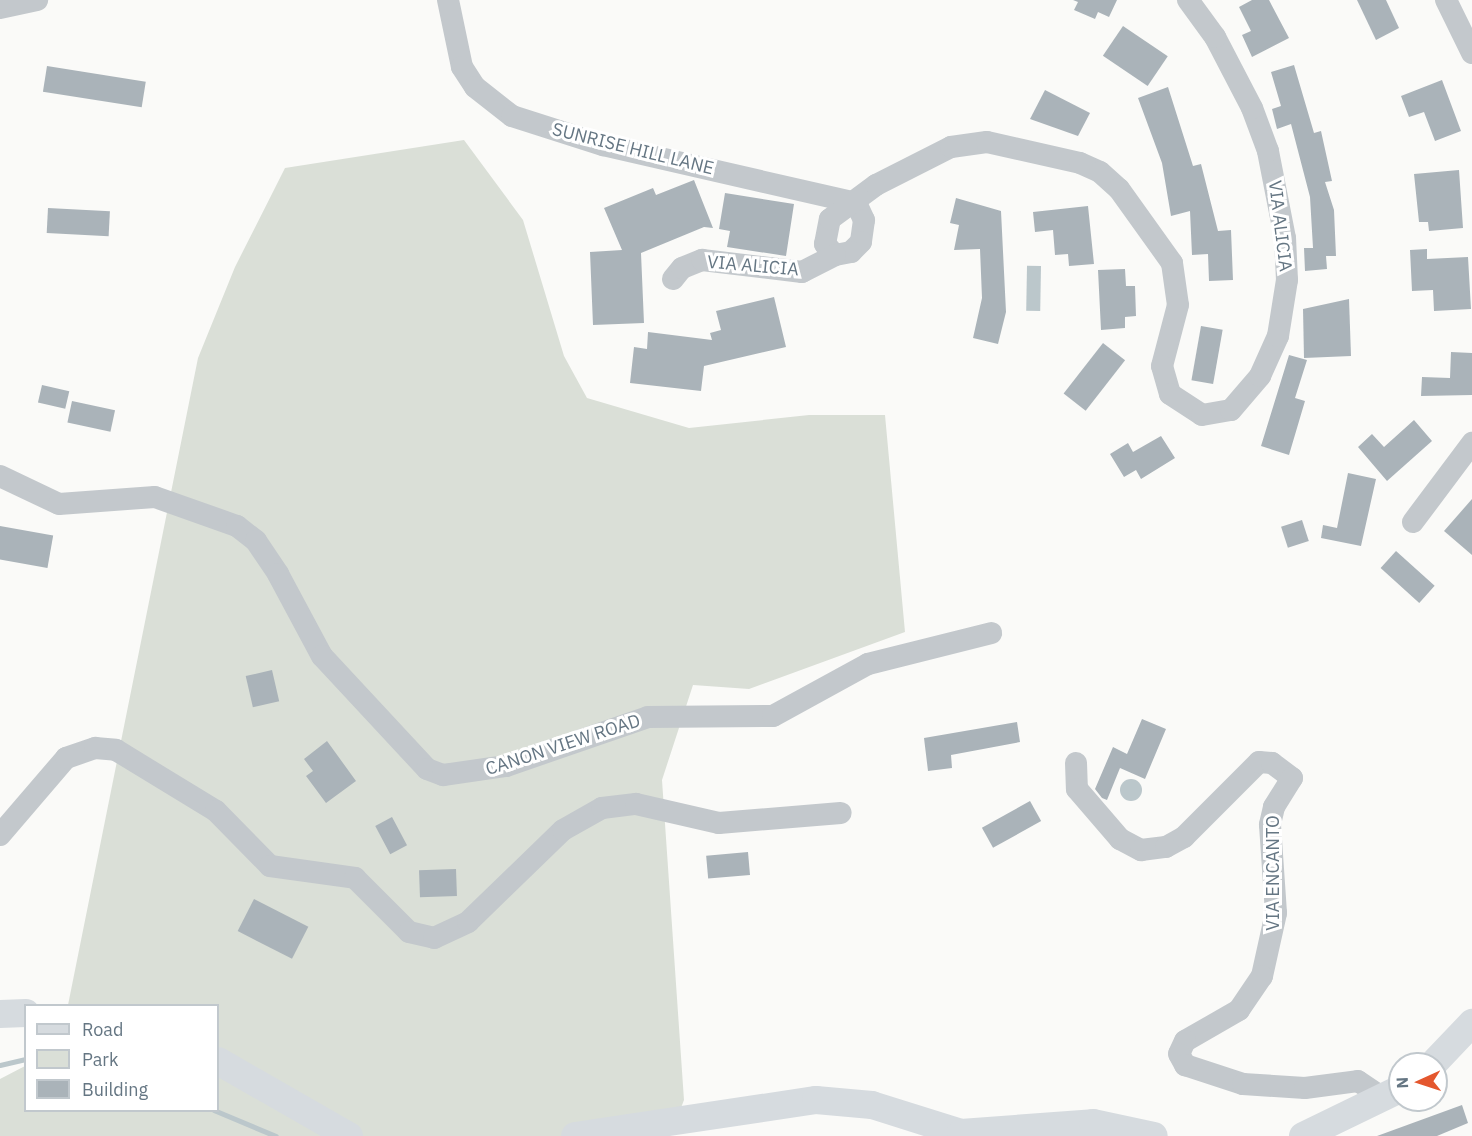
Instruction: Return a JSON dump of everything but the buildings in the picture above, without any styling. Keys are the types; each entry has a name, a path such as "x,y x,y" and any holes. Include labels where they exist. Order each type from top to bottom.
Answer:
{"main road":[{"path":"0,1014 24,1013"},
{"path":"1444,1052 1472,1023"},
{"path":"219,1062 349,1136"},
{"path":"1303,1136 1388,1095"},
{"path":"575,1136 823,1100 872,1105 961,1133 1093,1123 1154,1136"}],"street":[{"path":"0,8 37,0"},
{"name":"SUNRISE HILL LANE","path":"448,0 462,67 475,87 512,116 603,145 856,203"},
{"name":"VIA ALICIA","path":"835,255 825,244 825,226 876,185 969,142 1037,151 1100,172 1119,189 1172,263 1178,305 1162,366 1170,394 1184,408 1202,414 1231,410 1260,376 1278,336 1287,279 1285,238 1270,161 1252,108 1220,45 1188,0"},
{"path":"1446,0 1472,53"},
{"name":"VIA ALICIA","path":"673,279 681,268 702,260 802,272 835,255 851,252 861,242 864,220 856,203"},
{"path":"1413,522 1472,443"},
{"name":"CANON VIEW ROAD","path":"0,476 59,504 155,497 237,526 256,541 278,574 322,656 427,769 442,775 506,766 648,717 772,716 868,664 991,633"},
{"path":"0,835 66,758 95,748 116,750 216,811 270,866 355,878 409,932 434,938 468,922 563,830 602,808 636,804 719,823 841,813"},
{"name":"VIA ENCANTO","path":"1076,763 1077,789 1119,839 1141,850 1166,847 1184,837 1259,762 1272,763 1292,778 1274,807 1270,825 1276,914 1262,976 1239,1010 1185,1041 1179,1054 1185,1065 1243,1084 1305,1088 1358,1081 1388,1092"}],"green space":[{"path":"464,140 523,220 564,356 587,398 689,428 809,415 885,415 905,632 749,689 693,685 662,780 684,1100 670,1136 0,1136 0,1079 24,1067 24,1112 219,1112 219,1004 68,1004 198,358 235,267 285,168"}],"shaded area":[{"path":"1027,266 1041,266 1040,311 1026,311"},
{"path":"1131,779 1139,782 1142,790 1139,798 1131,801 1123,798 1120,790 1123,782"}],"waterway":[{"path":"0,1065 24,1059"},
{"path":"219,1112 276,1136"}]}
